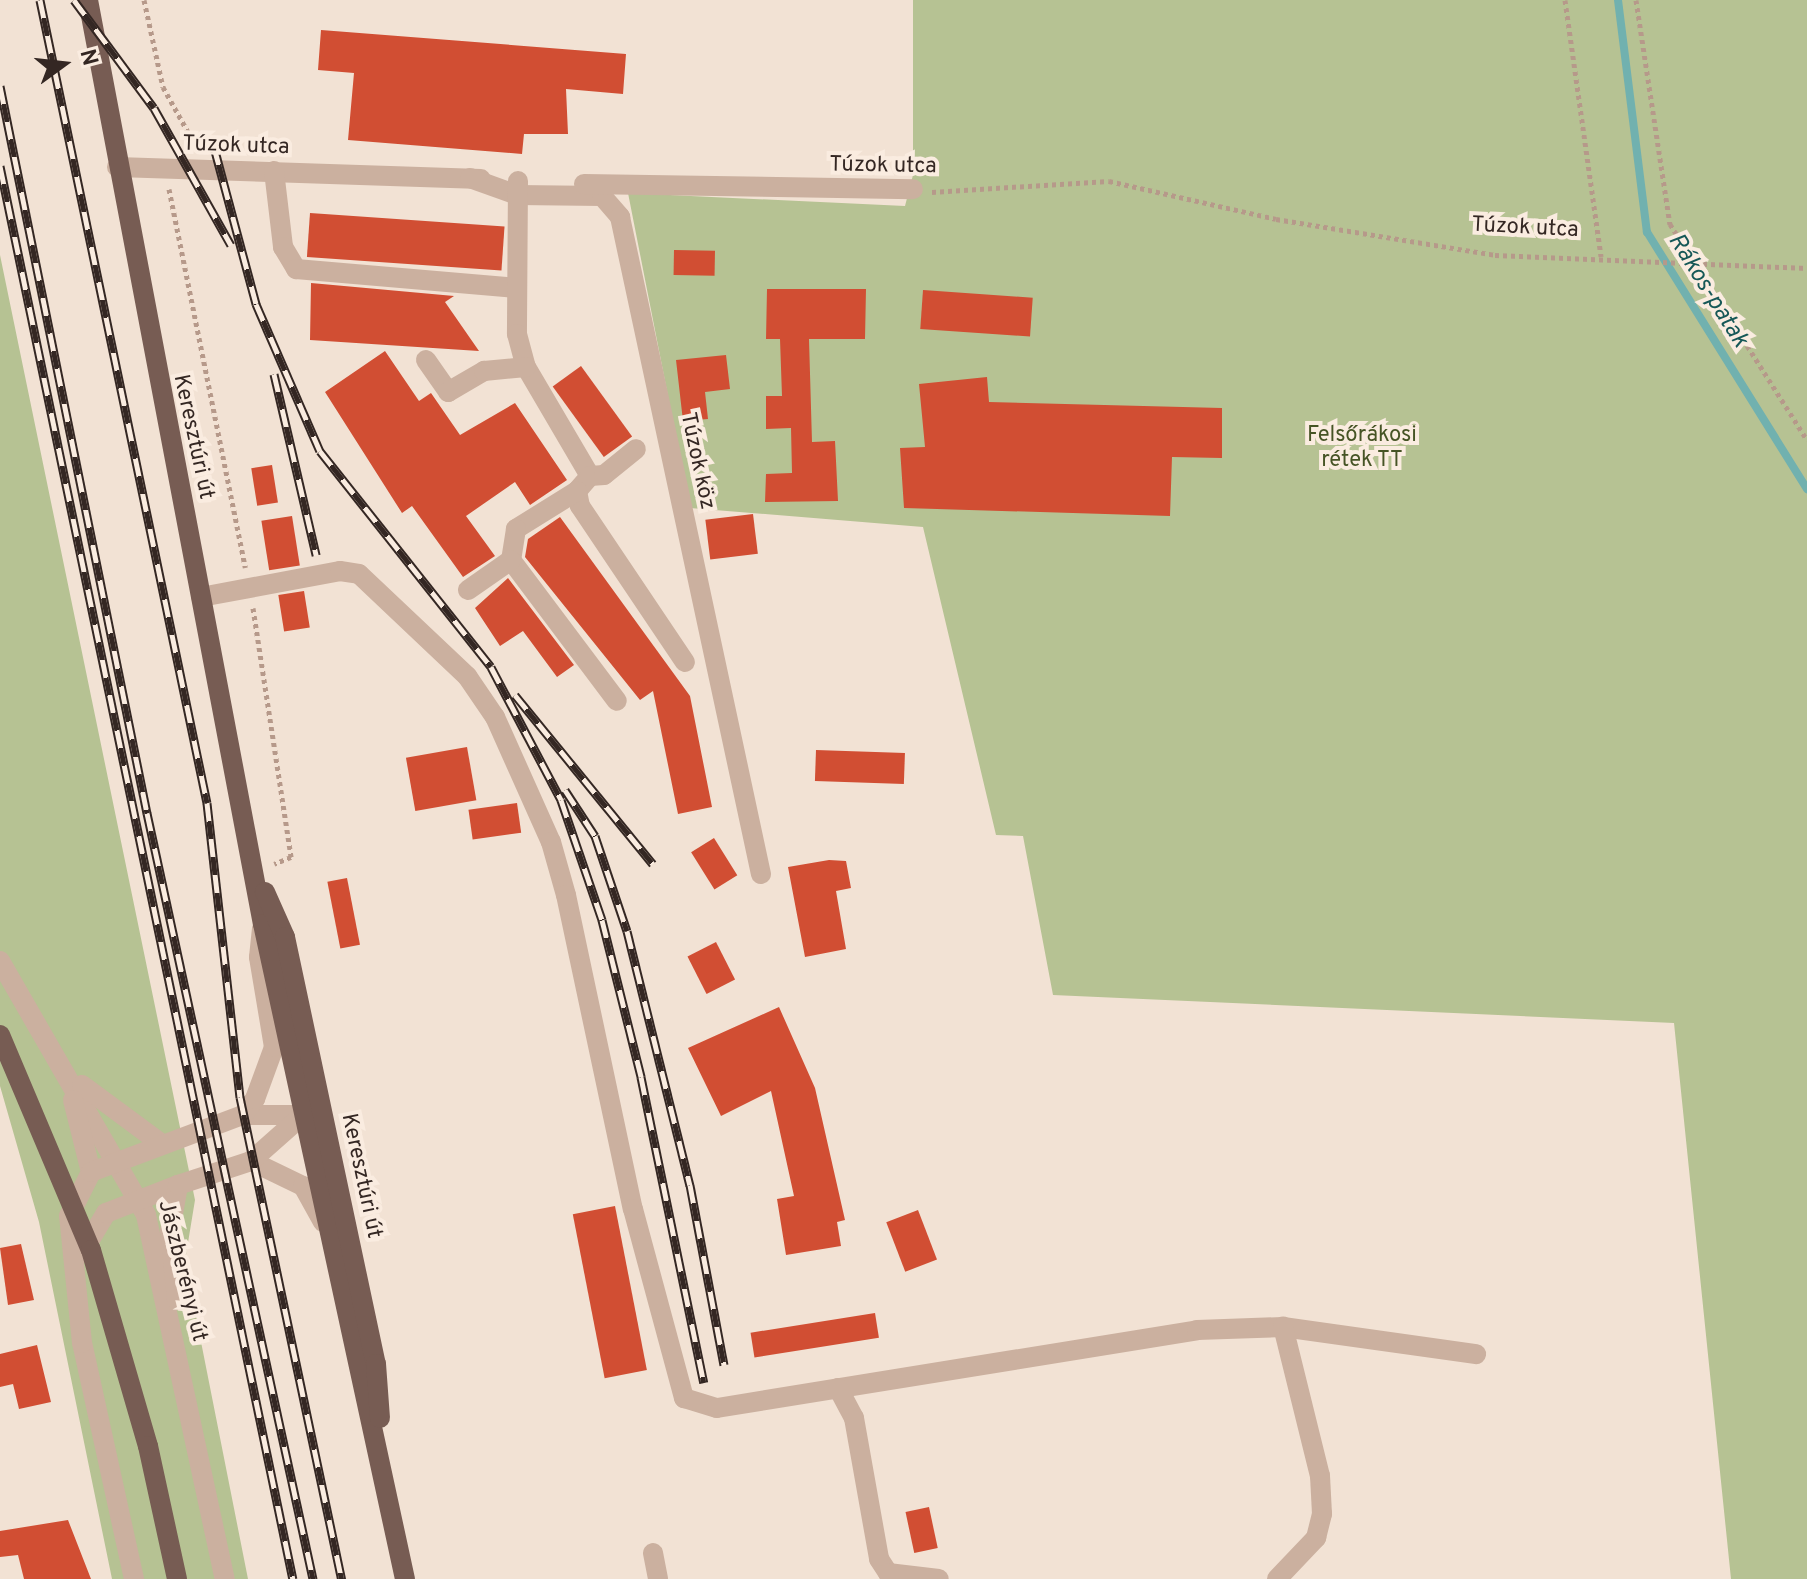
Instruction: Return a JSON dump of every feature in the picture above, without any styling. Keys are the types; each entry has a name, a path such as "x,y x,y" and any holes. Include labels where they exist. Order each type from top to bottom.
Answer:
{"main road":[{"name":"Keresztúri út","path":"88,0 117,167 259,876 263,924 405,1579"},
{"name":"Keresztúri út","path":"259,876 285,937 376,1364 384,1486"},
{"path":"0,1035 91,1250 148,1446 177,1579"}],"street":[{"name":"Túzok utca","path":"117,167 470,178 518,188 913,189"},
{"path":"274,171 283,247 296,269 516,288"},
{"path":"518,188 516,288 526,367 584,484 580,506 685,662"},
{"name":"Túzok köz","path":"518,188 602,196 620,217 761,874"},
{"path":"426,360 448,392 484,371 526,367"},
{"path":"468,590 511,560 516,529 584,484 604,475 636,449"},
{"path":"511,560 617,701"},
{"path":"201,597 340,571 371,580 467,676 495,717 551,842 566,895 633,1209 684,1398 717,1408 1197,1330 1283,1327 1476,1354"},
{"path":"243,1115 274,1047 259,957 263,924"},
{"name":"Jászberényi út","path":"0,961 140,1198 187,1392 225,1579"},
{"path":"64,1069 159,1142"},
{"path":"64,1069 91,1172"},
{"path":"74,1297 95,1225 140,1198 251,1161 303,1115 317,1081"},
{"path":"134,1579 74,1297 69,1216 91,1172 118,1159 159,1142 243,1115 303,1115"},
{"path":"251,1161 303,1186 328,1233"},
{"path":"178,1185 170,1231 187,1392"},
{"path":"1277,1579 1316,1538 1322,1514 1320,1476 1283,1327"},
{"path":"838,1388 854,1418 879,1559 888,1573 939,1579"},
{"path":"653,1553 658,1579"}],"path":[{"path":"144,0 163,87 209,169"},
{"path":"1565,0 1601,256"},
{"path":"1636,0 1670,224 1807,440"},
{"path":"164,168 249,587 291,857 259,876"},
{"name":"Túzok utca","path":"913,189 1109,181 1276,219 1495,255 1642,257 1692,262"},
{"path":"1692,262 1807,268"}],"green space":[{"name":"Felsőrákosi rétek TT","path":"913,0 1807,0 1807,1579 1731,1579 1674,1023 1053,995 1023,836 996,835 923,527 690,508 628,193 905,206 913,175"},
{"path":"0,255 195,1200 185,1261 248,1579 112,1579 39,1222 0,1086"}],"building":[{"path":"321,30 626,54 623,94 566,89 568,134 524,134 522,154 348,140 354,73 318,70"},
{"path":"310,213 505,227 501,270 307,257"},
{"path":"674,250 715,251 715,276 674,275"},
{"path":"311,283 454,296 445,302 479,351 310,340"},
{"path":"767,289 866,289 865,339 809,339 812,442 835,441 838,501 765,502 766,474 792,473 791,428 766,429 766,396 782,396 780,339 766,339"},
{"path":"923,290 1033,298 1030,337 920,329"},
{"path":"385,351 419,401 431,393 460,435 515,403 567,480 530,505 515,482 466,516 495,556 463,577 412,506 402,513 325,392"},
{"path":"726,355 730,389 705,392 708,419 683,421 676,360"},
{"path":"581,366 632,436 604,457 553,387"},
{"path":"987,377 989,402 1222,408 1222,458 1172,457 1170,516 904,508 900,448 925,447 919,384"},
{"path":"272,465 278,503 257,506 251,468"},
{"path":"753,514 758,554 710,560 705,520"},
{"path":"292,516 300,565 269,570 261,521"},
{"path":"560,517 690,696 712,807 678,814 653,691 640,700 525,557 528,539"},
{"path":"508,578 574,665 557,677 523,631 500,646 475,608"},
{"path":"304,591 310,628 284,632 278,595"},
{"path":"467,747 476,800 415,811 406,758"},
{"path":"816,750 905,753 904,784 815,781"},
{"path":"517,803 521,833 473,840 468,810"},
{"path":"714,838 737,875 714,890 691,852"},
{"path":"829,860 846,861 851,888 836,891 846,949 805,957 788,867"},
{"path":"347,878 360,945 340,949 327,882"},
{"path":"716,942 735,979 707,994 687,957"},
{"path":"779,1007 815,1088 845,1220 837,1222 841,1246 786,1255 777,1199 794,1196 771,1091 721,1116 688,1048"},
{"path":"615,1206 647,1370 605,1378 573,1214"},
{"path":"918,1210 937,1259 905,1272 886,1222"},
{"path":"21,1244 34,1300 8,1305 0,1248"},
{"path":"875,1313 879,1338 754,1357 751,1333"},
{"path":"37,1345 51,1402 19,1409 13,1384 0,1387 0,1354"},
{"path":"929,1507 938,1548 914,1553 906,1512"},
{"path":"68,1520 91,1579 24,1579 18,1555 0,1557 0,1531"}],"waterway":[{"name":"Rákos-patak","path":"1618,0 1647,232 1807,489"}],"railway":[{"path":"40,0 207,803 240,1097 342,1579"},
{"path":"74,0 154,108 231,245"},
{"path":"0,86 147,813 313,1579"},
{"path":"214,147 256,304 320,451 491,667 561,800 602,920 641,1077 704,1383"},
{"path":"0,166 293,1579"},
{"path":"274,374 316,555"},
{"path":"515,695 653,864"},
{"path":"565,790 595,836 627,931 690,1185 724,1365"}]}
